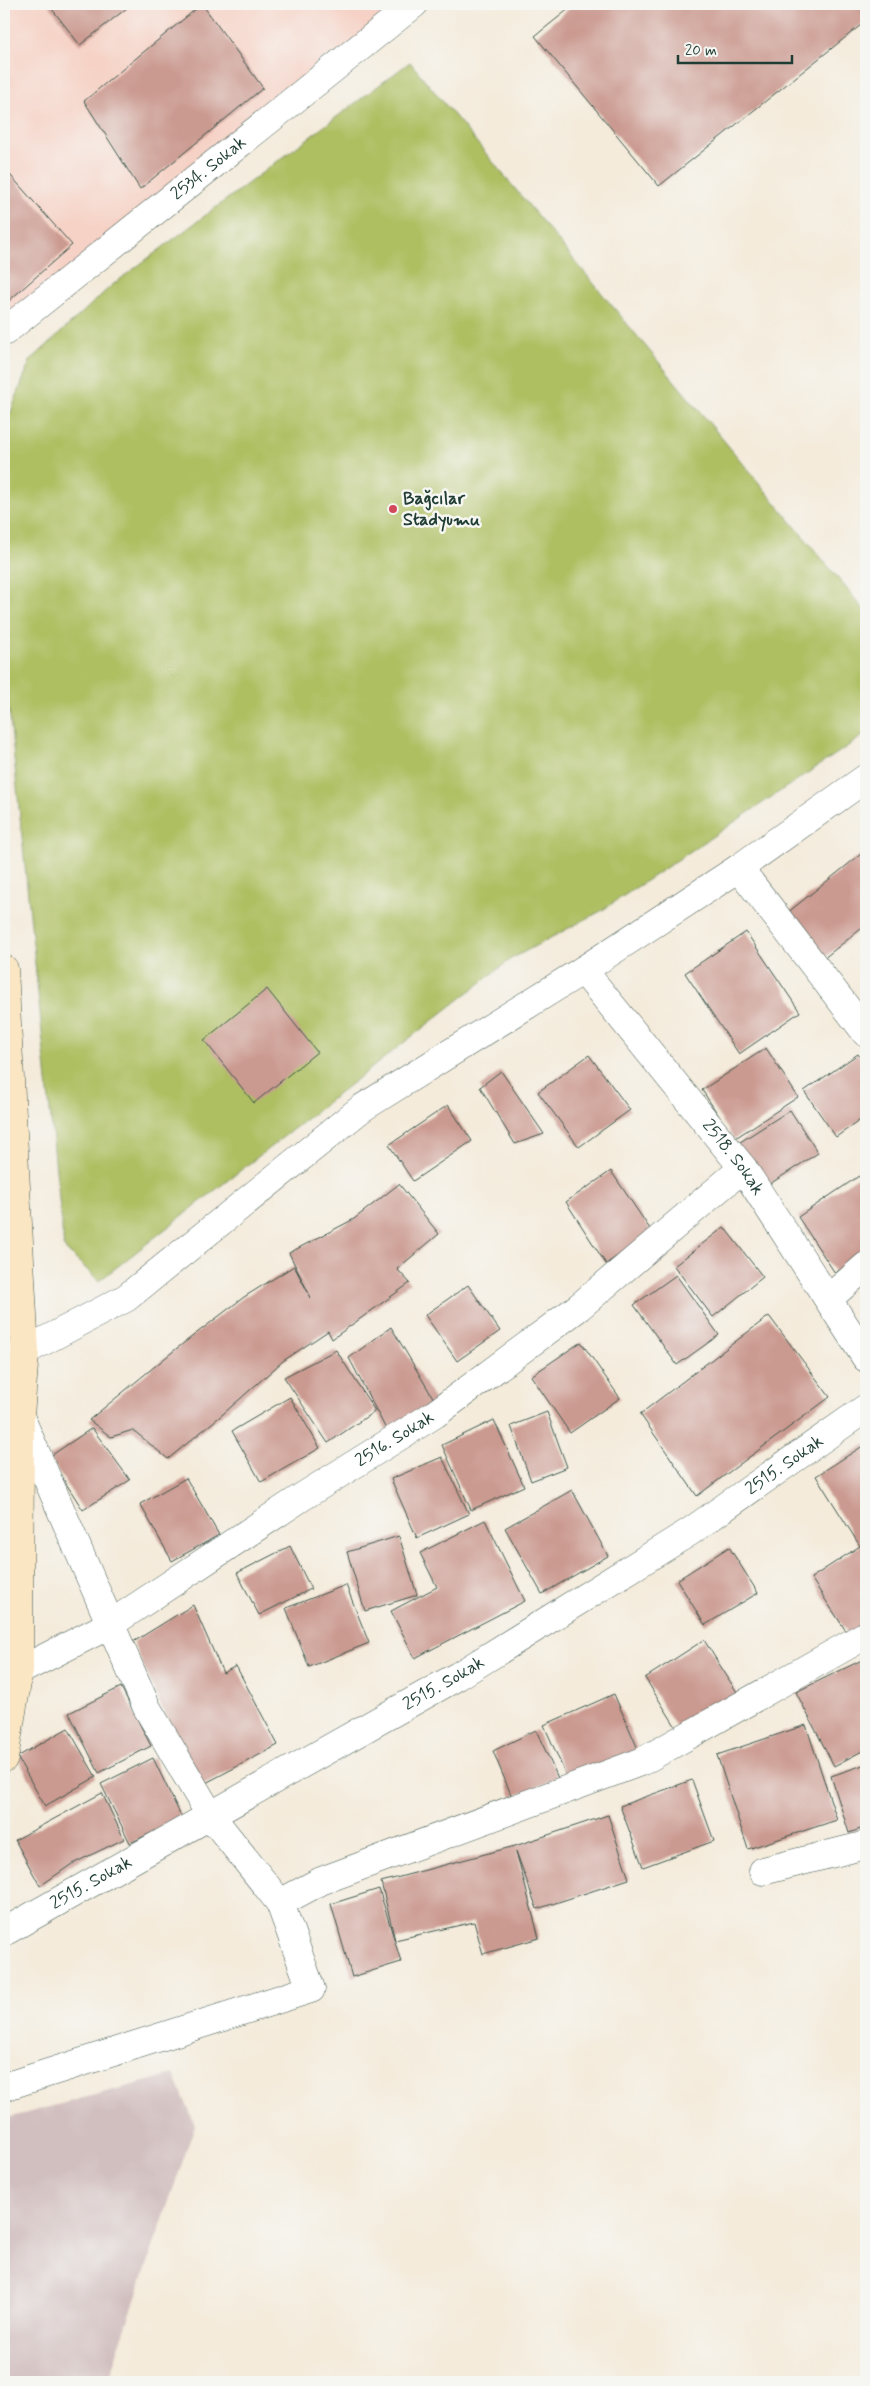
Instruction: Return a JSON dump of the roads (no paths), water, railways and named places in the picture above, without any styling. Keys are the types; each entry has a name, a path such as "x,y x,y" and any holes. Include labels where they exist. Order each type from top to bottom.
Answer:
{"main road":[{"path":"4,968 14,1357 20,1416 19,1671 4,1758"}],"street":[{"name":"2534. Sokak","path":"4,332 414,4"},
{"path":"14,1357 126,1298 362,1108 583,970 738,868 866,778"},
{"path":"738,868 866,1033"},
{"name":"2518. Sokak","path":"583,970 743,1168 866,1358"},
{"name":"2516. Sokak","path":"19,1671 109,1626 302,1497 435,1414 579,1308 743,1168"},
{"path":"828,1299 866,1266"},
{"name":"2515. Sokak","path":"4,1932 458,1676 692,1531 866,1408"},
{"path":"4,2087 311,1989 280,1902 210,1815 146,1708 20,1416"},
{"path":"280,1902 321,1882 643,1761 866,1634"},
{"path":"763,1871 866,1845"}],"place":[{"name":"Bağcılar Stadyumu","path":"393,509"}]}
